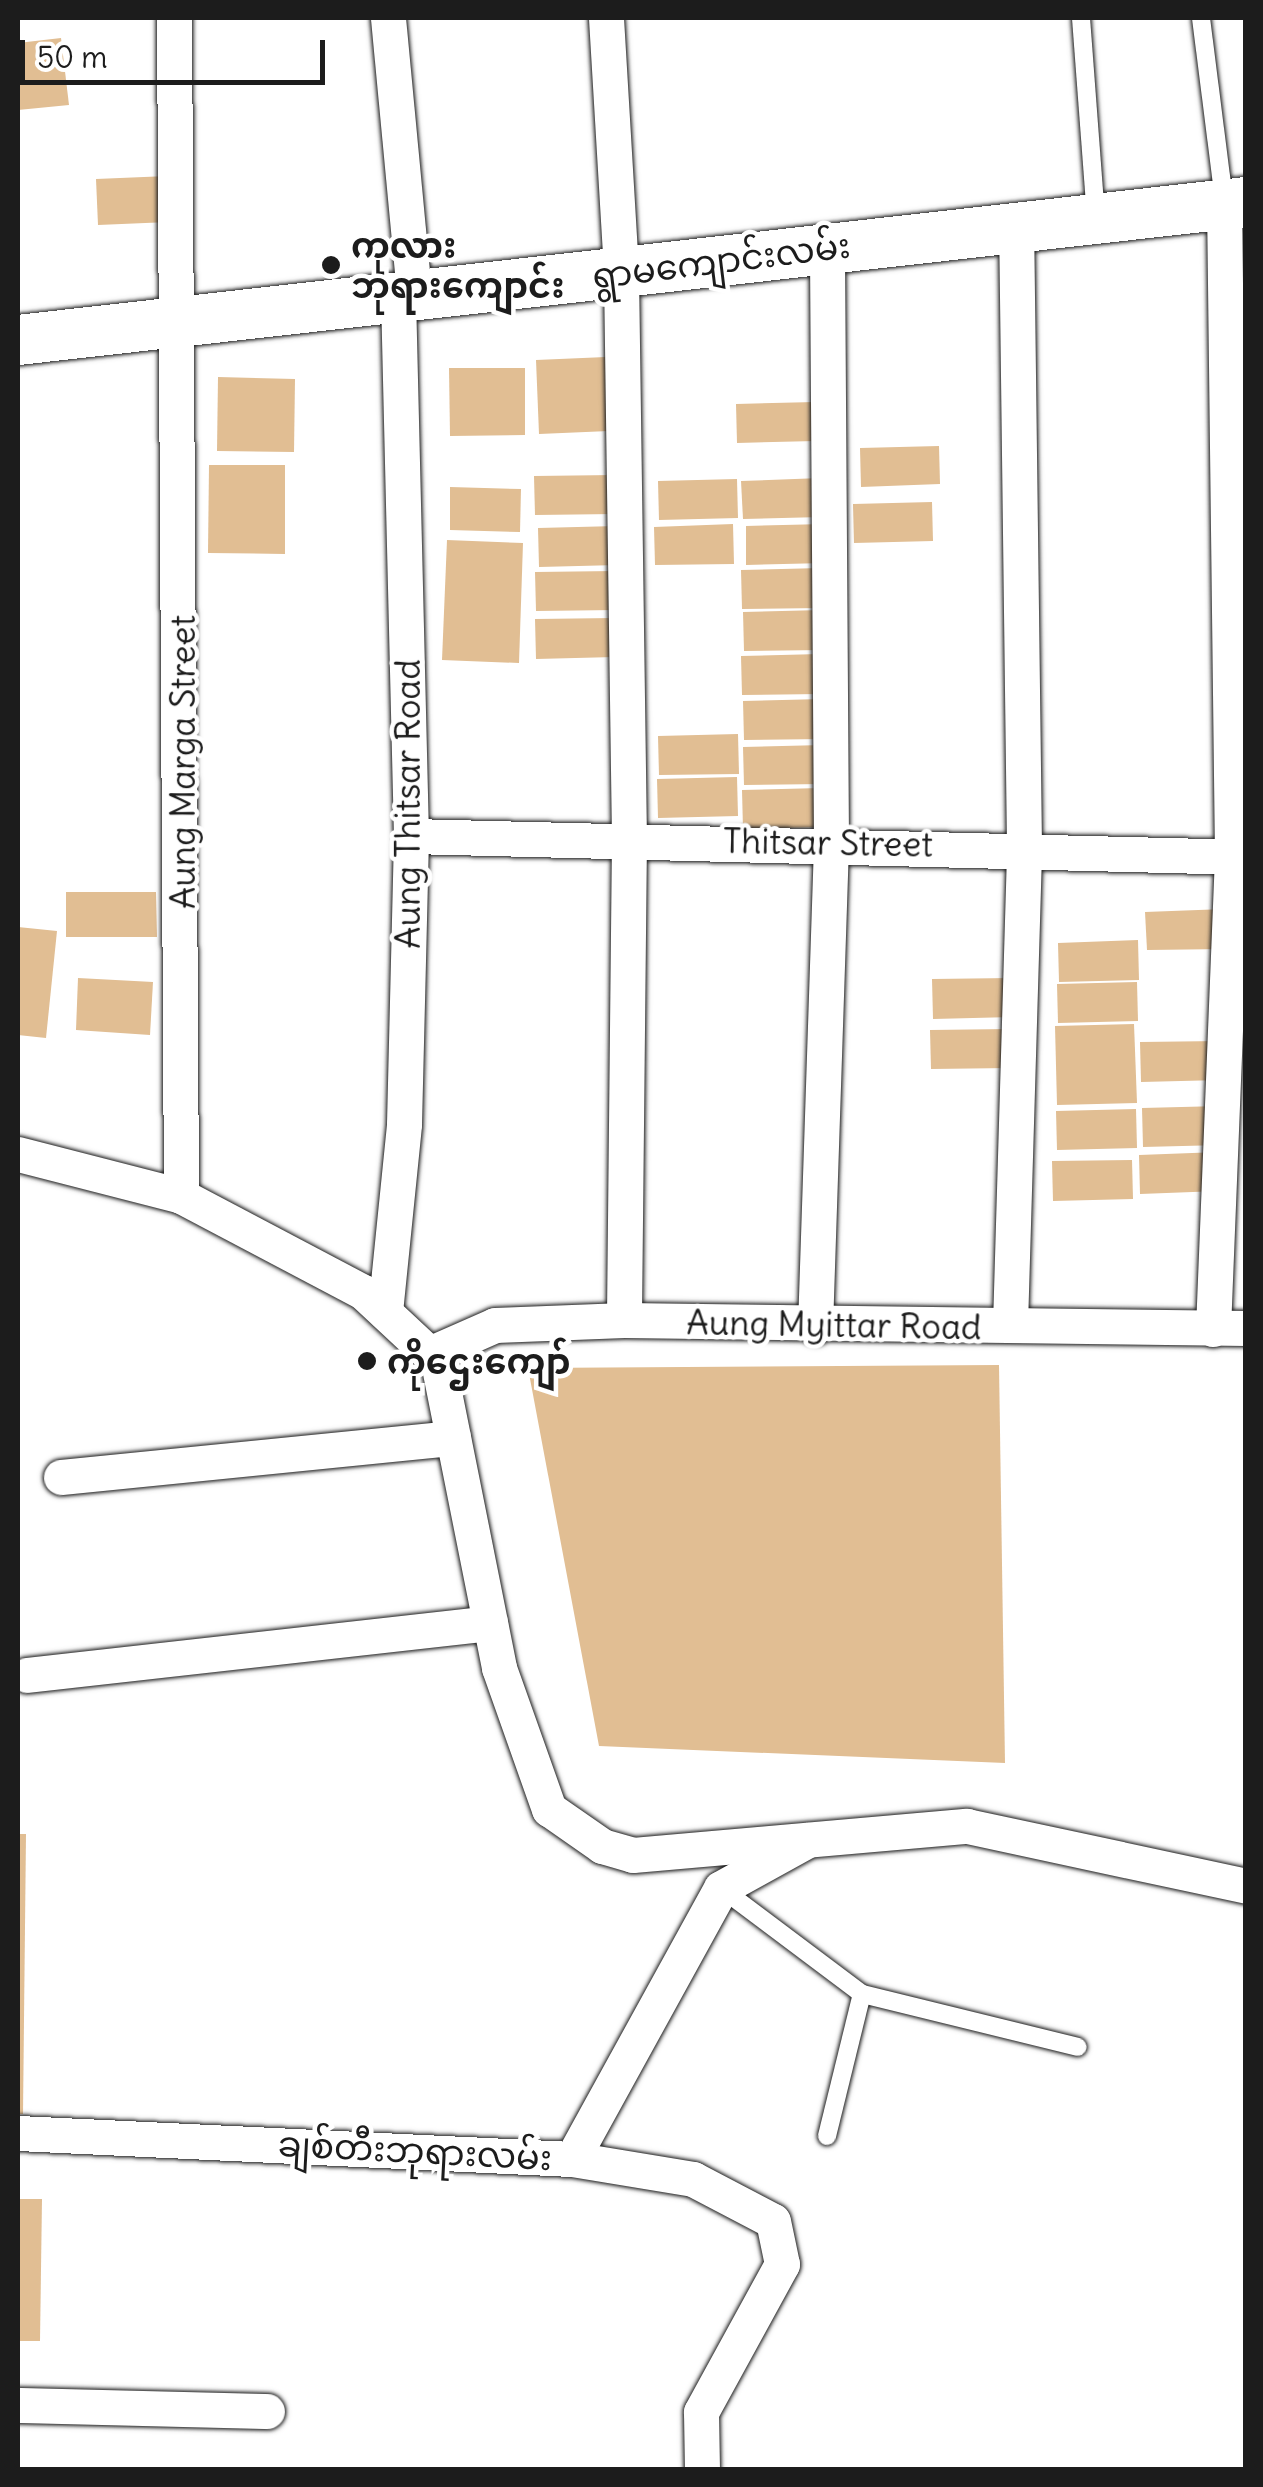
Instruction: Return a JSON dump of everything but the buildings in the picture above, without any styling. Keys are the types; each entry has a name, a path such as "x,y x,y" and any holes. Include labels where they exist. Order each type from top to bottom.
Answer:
{"main road":[{"name":"ရွာမကျောင်းလမ်း","path":"18,340 182,328 406,295 621,274 1016,222 1235,203"}],"street":[{"name":"Aung Marga Street","path":"174,18 182,328 182,1196"},
{"name":"Aung Thitsar Road","path":"384,1312 404,1124 411,836 406,295 388,18"},
{"path":"606,18 621,274 629,838 624,1320"},
{"path":"1229,1329 1239,856 1235,203"},
{"path":"1010,1325 1024,846 1016,222"},
{"path":"814,1327 830,842 827,246"},
{"name":"Thitsar Street","path":"411,836 1024,846 1239,856"},
{"path":"18,1154 182,1196 384,1312 430,1354 453,1438 490,1623 548,1809 602,1846 633,1854 818,1835 967,1826 1246,1886"},
{"name":"Aung Myittar Road","path":"430,1354 495,1325 624,1320 814,1327 1229,1329"},
{"path":"61,1477 453,1438"},
{"path":"26,1675 490,1623"},
{"path":"721,1888 818,1835"},
{"name":"ချစ်တီးဘုရားလမ်း","path":"18,2133 572,2160 721,1888"},
{"path":"572,2160 693,2179 773,2220 782,2264 701,2412 702,2470"},
{"path":"18,2405 268,2411"}],"lane":[{"path":"1080,18 1096,218"},
{"path":"1201,18 1235,203"},
{"path":"721,1888 862,1994 1078,2047"},
{"path":"827,2136 862,1994"}],"place":[{"name":"ကုလား ဘုရားကျောင်း","path":"331,265"},
{"name":"ကိုဌေးကျော်","path":"367,1361"}]}
